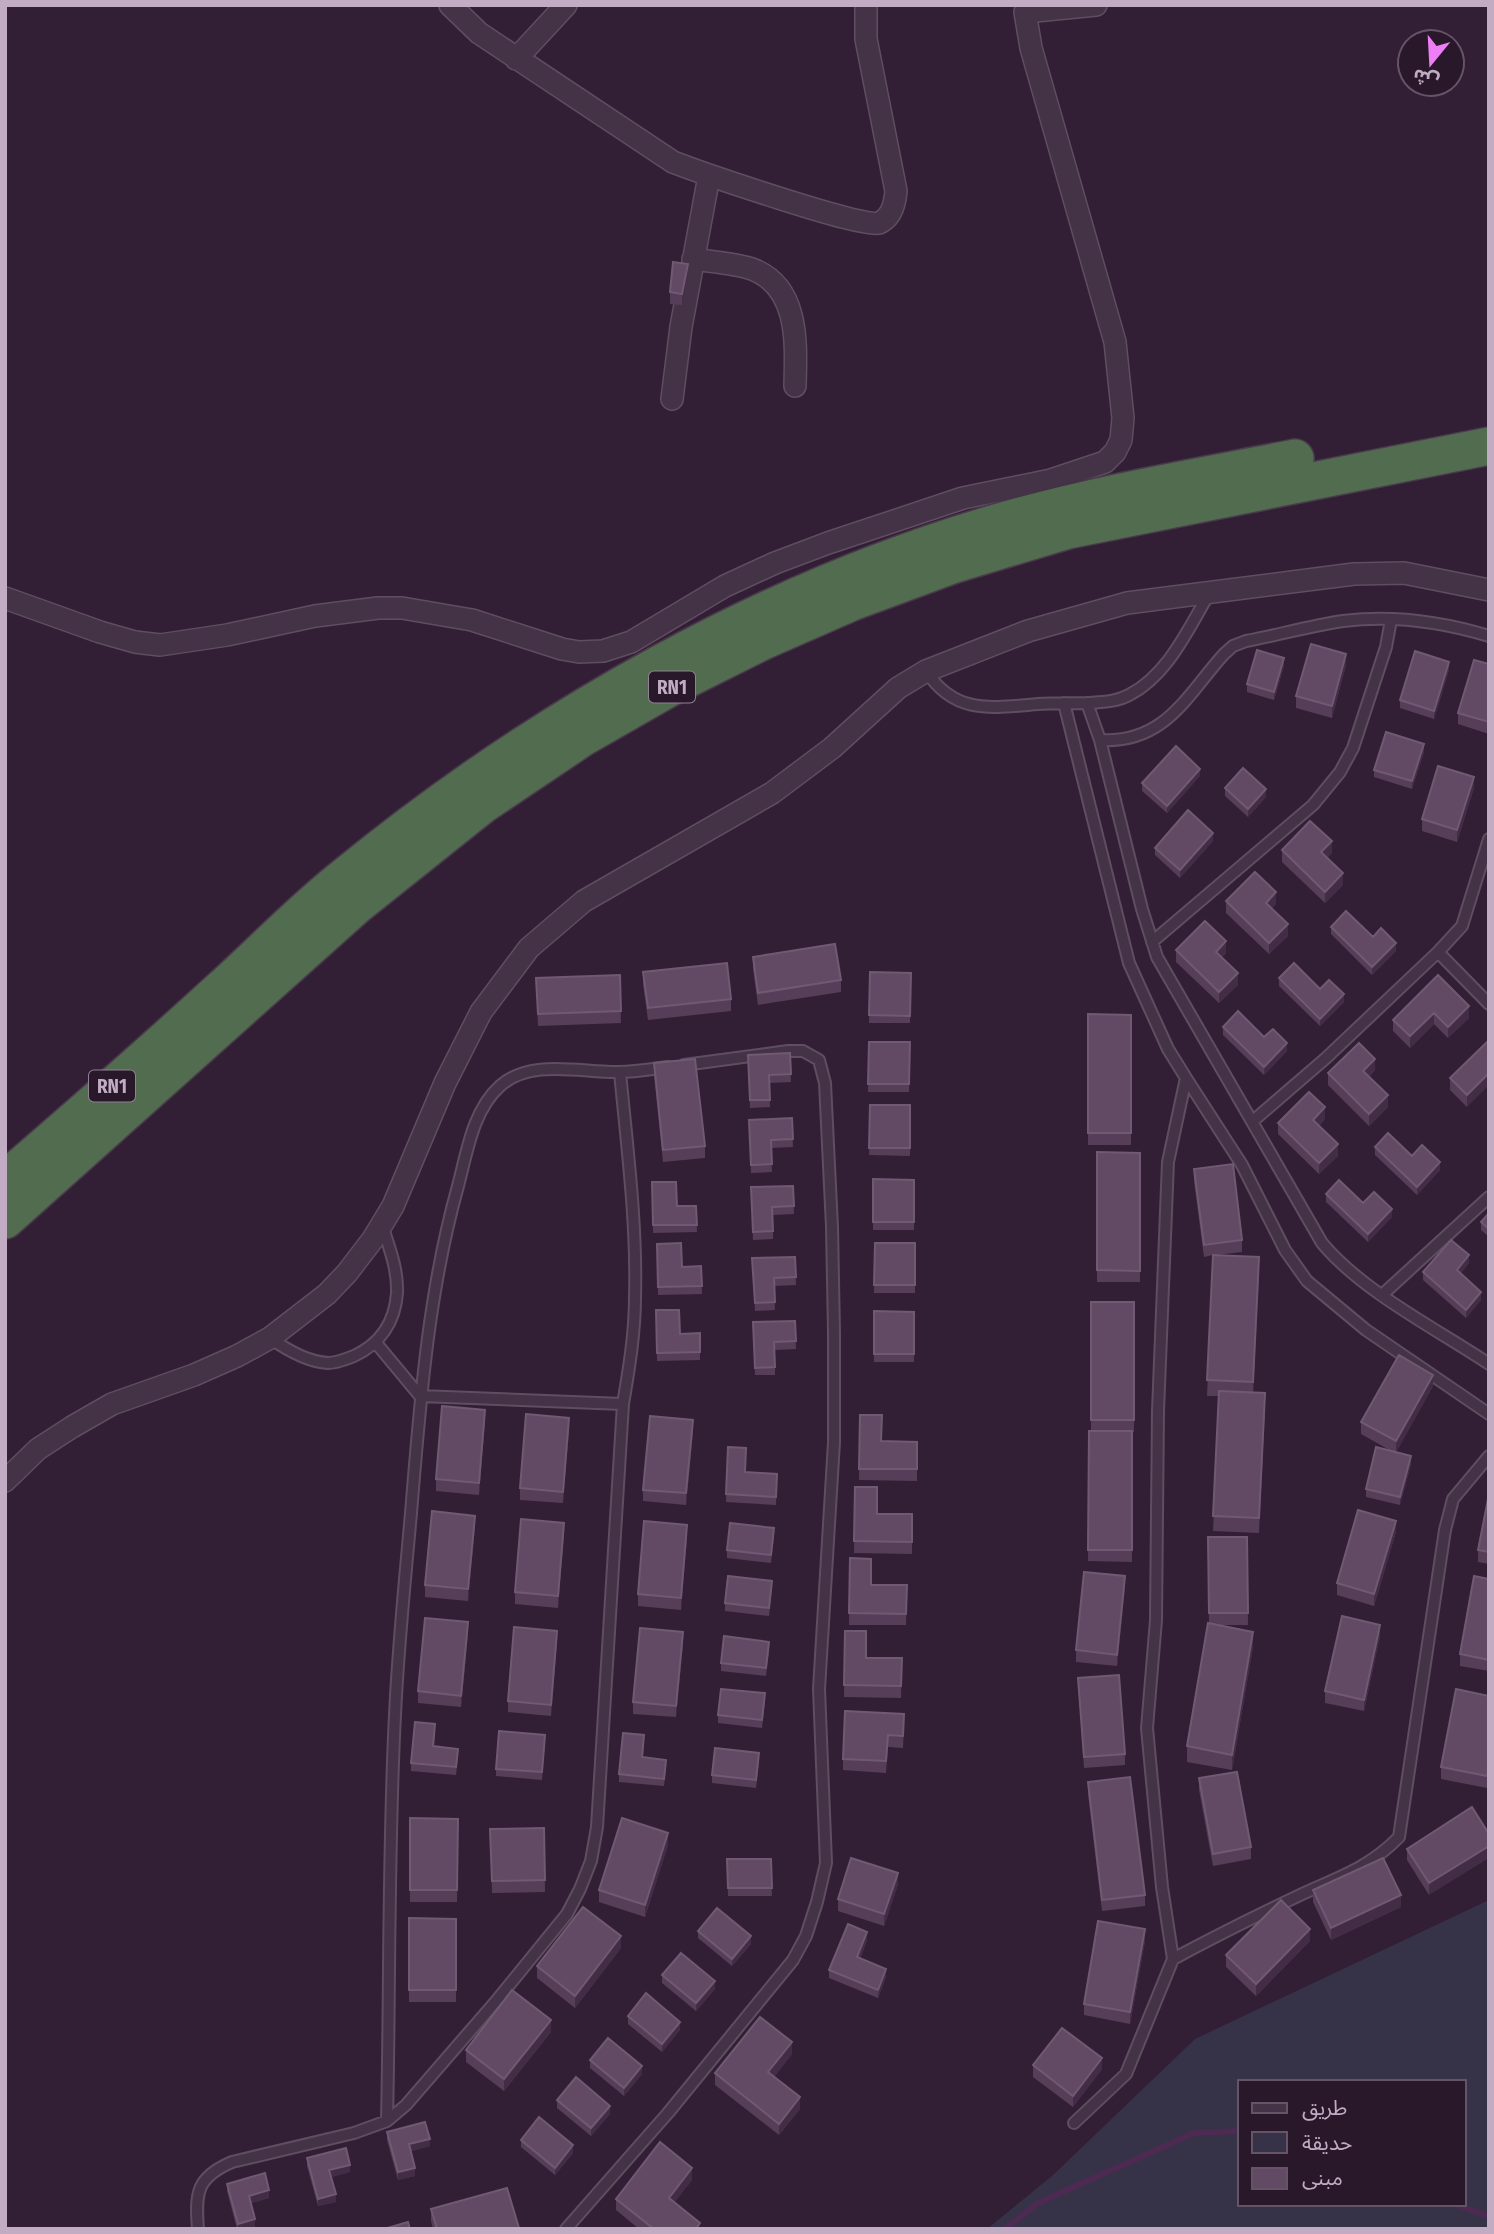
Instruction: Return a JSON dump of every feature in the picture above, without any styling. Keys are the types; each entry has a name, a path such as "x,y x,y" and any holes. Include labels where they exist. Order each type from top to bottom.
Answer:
{"highway":[{"name":"RN1","path":"5,1180 342,878 468,782 558,722 634,677 775,608 886,559 1007,520 1137,488 1489,421"},
{"name":"RN1","path":"5,1220 357,905 481,806 582,738 671,687 763,640 852,602 955,564 1068,530 1489,446"}],"street":[{"path":"450,5 479,33 673,162 709,176 867,224 877,224 886,219 895,201 896,191 866,39 866,5"},
{"path":"516,59 566,5"},
{"path":"5,598 100,632 135,642 160,645 215,638 315,616 378,608 402,608 472,620 562,649 579,652 603,651 631,642 725,586 796,555 963,498 1051,480 1105,462 1115,452 1121,440 1123,418 1115,342 1031,48 1024,9 1096,5"},
{"path":"672,399 681,327 709,176"},
{"path":"693,258 750,269 776,285 789,305 793,322 796,343 795,386"},
{"path":"5,1481 38,1450 112,1404 194,1375 270,1338 327,1294 346,1273 382,1223 412,1166 445,1083 481,1012 529,948 584,901 772,793 832,748 898,688 926,671 1028,631 1127,603 1354,574 1404,573 1489,590"}],"lane":[{"path":"926,671 945,694 974,706 1112,701 1128,696 1149,683 1167,662 1209,594"},
{"path":"1100,740 1139,735 1165,720 1178,710 1212,667 1233,646 1246,640 1342,622 1391,620 1442,625 1489,636"},
{"path":"1152,942 1312,805 1340,772 1353,748 1386,647 1391,620"},
{"path":"1064,703 1129,963 1168,1049 1242,1166 1285,1250 1307,1280 1366,1331 1489,1414"},
{"path":"1087,703 1100,740 1152,942 1172,984 1322,1243 1350,1272 1489,1364"},
{"path":"1253,1121 1326,1058 1462,926 1489,839"},
{"path":"1438,952 1489,1004"},
{"path":"387,2121 395,1717 420,1396 433,1298 450,1214 477,1120 498,1088 510,1078 527,1072 620,1072 803,1051 820,1060 828,1107 834,1442 819,1689 826,1863 814,1914 793,1960 668,2113 566,2229"},
{"path":"198,2229 197,2215 202,2182 216,2169 232,2162 354,2133 387,2121 406,2105 567,1914 591,1861 597,1826 603,1751 623,1404 631,1355 635,1299 634,1233 620,1072"},
{"path":"1074,2123 1126,2074 1173,1959 1162,1887 1147,1728 1156,1620 1157,1411 1168,1162 1186,1078"},
{"path":"1382,1294 1489,1197"},
{"path":"270,1338 290,1352 330,1363 344,1360 376,1343 393,1315 397,1293 396,1272 382,1223"},
{"path":"376,1343 420,1396 623,1404"},
{"path":"1173,1959 1366,1865 1399,1837 1445,1530 1453,1499 1489,1456"}],"green space":[{"path":"1489,1900 1489,2229 987,2229 1052,2176 1195,2039"}],"building":[{"path":"673,262 688,264 682,294 670,292"},
{"path":"1311,644 1346,654 1332,706 1296,696"},
{"path":"1257,650 1284,658 1274,692 1247,684"},
{"path":"1415,651 1449,662 1434,711 1400,700"},
{"path":"1474,660 1489,664 1489,722 1458,713"},
{"path":"1386,732 1424,744 1412,781 1374,770"},
{"path":"1176,746 1200,769 1167,806 1142,783"},
{"path":"1438,766 1474,777 1457,830 1422,819"},
{"path":"1243,768 1266,789 1248,809 1225,788"},
{"path":"1188,810 1213,833 1180,870 1155,848"},
{"path":"1310,821 1332,841 1321,852 1343,873 1325,892 1282,850"},
{"path":"1255,872 1276,892 1266,903 1288,924 1269,943 1226,901"},
{"path":"1346,911 1373,937 1381,928 1396,943 1372,967 1331,927"},
{"path":"1205,921 1226,941 1216,952 1238,973 1219,992 1176,950"},
{"path":"835,944 841,980 758,993 753,957"},
{"path":"727,963 731,999 648,1008 643,972"},
{"path":"1294,963 1320,989 1329,980 1344,994 1320,1019 1279,978"},
{"path":"870,972 911,973 910,1016 869,1015"},
{"path":"620,975 621,1011 538,1014 536,978"},
{"path":"1438,975 1469,1006 1448,1027 1434,1013 1410,1036 1393,1020"},
{"path":"1238,1011 1264,1037 1273,1029 1287,1043 1264,1067 1223,1027"},
{"path":"1088,1014 1131,1015 1131,1133 1088,1133"},
{"path":"1489,1040 1489,1073 1467,1095 1450,1078"},
{"path":"869,1042 910,1042 909,1084 868,1084"},
{"path":"1359,1043 1375,1059 1363,1071 1388,1095 1369,1114 1328,1073"},
{"path":"790,1053 791,1074 769,1075 770,1100 750,1100 748,1055"},
{"path":"695,1059 705,1146 663,1150 654,1063"},
{"path":"1309,1092 1325,1107 1313,1120 1338,1144 1319,1163 1278,1123"},
{"path":"870,1105 910,1105 910,1148 869,1148"},
{"path":"792,1118 793,1139 771,1140 772,1164 751,1165 749,1120"},
{"path":"1388,1133 1412,1156 1422,1145 1440,1162 1417,1187 1375,1147"},
{"path":"1097,1152 1140,1153 1140,1271 1097,1270"},
{"path":"1233,1164 1242,1240 1204,1245 1194,1169"},
{"path":"873,1179 914,1180 914,1222 873,1222"},
{"path":"1339,1180 1363,1203 1374,1192 1392,1209 1368,1234 1326,1194"},
{"path":"652,1182 676,1182 677,1206 696,1206 697,1225 653,1225"},
{"path":"793,1186 794,1206 772,1207 773,1231 753,1232 751,1187"},
{"path":"1489,1213 1489,1229 1481,1222"},
{"path":"1451,1240 1469,1255 1457,1270 1481,1292 1466,1310 1423,1272"},
{"path":"681,1243 682,1267 701,1266 702,1286 658,1287 657,1244"},
{"path":"875,1243 915,1243 915,1285 874,1285"},
{"path":"1213,1255 1259,1257 1253,1382 1207,1380"},
{"path":"795,1257 796,1277 774,1278 775,1302 755,1303 752,1258"},
{"path":"1091,1302 1134,1302 1134,1420 1091,1420"},
{"path":"656,1310 679,1310 680,1334 700,1333 700,1352 657,1353"},
{"path":"874,1311 914,1312 914,1354 874,1354"},
{"path":"795,1321 796,1341 774,1342 775,1367 755,1368 753,1322"},
{"path":"1399,1355 1433,1375 1396,1441 1361,1422"},
{"path":"1219,1391 1265,1393 1259,1518 1213,1516"},
{"path":"442,1406 485,1410 479,1483 436,1479"},
{"path":"526,1414 569,1418 563,1492 520,1488"},
{"path":"860,1415 882,1415 881,1441 917,1442 917,1469 859,1469"},
{"path":"650,1416 693,1420 686,1493 643,1490"},
{"path":"1089,1431 1132,1431 1132,1550 1088,1550"},
{"path":"728,1447 746,1448 745,1472 777,1474 776,1497 726,1494"},
{"path":"1376,1447 1411,1456 1400,1497 1366,1489"},
{"path":"855,1487 877,1487 877,1514 912,1514 912,1542 854,1541"},
{"path":"1489,1494 1489,1552 1478,1550"},
{"path":"1358,1510 1396,1521 1374,1594 1337,1583"},
{"path":"432,1511 475,1516 468,1589 425,1585"},
{"path":"521,1519 564,1523 558,1596 515,1592"},
{"path":"644,1521 687,1525 681,1598 638,1594"},
{"path":"730,1523 774,1528 771,1555 727,1550"},
{"path":"1208,1537 1247,1537 1248,1613 1209,1613"},
{"path":"850,1558 871,1559 871,1585 907,1585 906,1614 849,1613"},
{"path":"1084,1572 1125,1576 1117,1655 1076,1650"},
{"path":"728,1576 772,1581 769,1608 725,1603"},
{"path":"1474,1576 1489,1579 1489,1660 1460,1654"},
{"path":"1342,1616 1380,1625 1364,1700 1325,1691"},
{"path":"425,1618 468,1622 461,1696 418,1691"},
{"path":"1208,1623 1253,1632 1232,1755 1187,1746"},
{"path":"514,1627 557,1631 551,1705 508,1701"},
{"path":"640,1628 683,1632 676,1706 633,1702"},
{"path":"845,1631 866,1631 866,1658 902,1658 901,1686 844,1685"},
{"path":"724,1636 769,1642 766,1668 721,1663"},
{"path":"1119,1675 1125,1754 1084,1757 1078,1678"},
{"path":"721,1689 765,1693 762,1720 718,1715"},
{"path":"1456,1689 1489,1696 1487,1776 1441,1767"},
{"path":"845,1711 904,1714 903,1736 888,1735 886,1761 843,1759"},
{"path":"415,1722 435,1724 433,1746 458,1749 456,1767 411,1763"},
{"path":"499,1731 545,1735 542,1772 496,1769"},
{"path":"623,1733 644,1735 642,1757 666,1760 664,1779 619,1774"},
{"path":"715,1748 759,1753 756,1780 712,1775"},
{"path":"1237,1772 1251,1847 1213,1854 1199,1778"},
{"path":"1130,1777 1145,1895 1102,1900 1088,1782"},
{"path":"1472,1807 1489,1834 1489,1846 1429,1883 1407,1849"},
{"path":"410,1818 458,1819 457,1890 410,1890"},
{"path":"622,1818 668,1833 645,1905 599,1890"},
{"path":"544,1828 545,1880 492,1881 490,1829"},
{"path":"851,1858 898,1873 884,1914 838,1899"},
{"path":"1383,1858 1401,1895 1331,1928 1313,1890"},
{"path":"727,1859 771,1859 772,1888 728,1888"},
{"path":"1281,1900 1310,1929 1256,1984 1226,1955"},
{"path":"583,1907 621,1936 575,1996 537,1966"},
{"path":"717,1908 751,1936 732,1959 698,1931"},
{"path":"409,1918 456,1919 456,1990 409,1990"},
{"path":"1098,1921 1145,1929 1130,2012 1084,2004"},
{"path":"848,1924 867,1932 857,1957 886,1969 878,1990 829,1970"},
{"path":"681,1953 715,1981 696,2003 662,1975"},
{"path":"512,1990 551,2020 504,2079 466,2050"},
{"path":"646,1993 680,2022 662,2044 628,2016"},
{"path":"760,2017 792,2042 768,2072 800,2097 779,2124 715,2073"},
{"path":"1062,2028 1102,2058 1073,2096 1033,2065"},
{"path":"608,2038 642,2066 624,2088 590,2060"},
{"path":"576,2077 610,2106 591,2128 557,2100"},
{"path":"539,2117 573,2145 555,2168 521,2140"},
{"path":"425,2122 430,2139 409,2144 415,2168 398,2172 387,2132"},
{"path":"660,2142 692,2168 669,2198 700,2223 696,2229 654,2229 616,2199"},
{"path":"346,2148 350,2165 329,2170 336,2194 318,2199 307,2158"},
{"path":"265,2173 269,2190 249,2196 255,2219 238,2224 227,2184"},
{"path":"507,2188 519,2228 437,2229 431,2209"},
{"path":"408,2222 410,2229 384,2229"}],"waterway":[{"path":"1005,2229 1038,2203 1194,2133 1238,2131"},
{"path":"1459,2206 1489,2216"}]}
